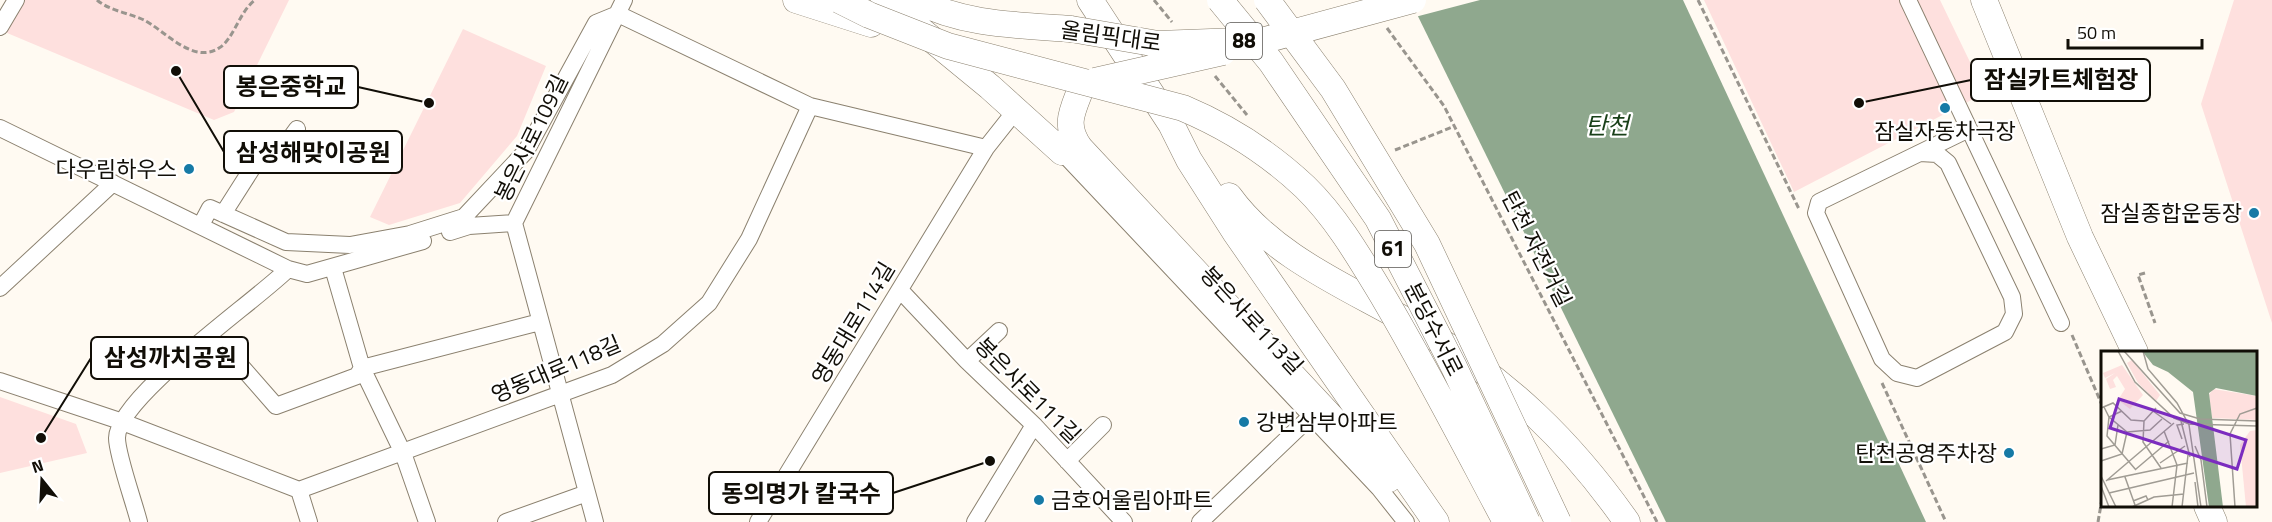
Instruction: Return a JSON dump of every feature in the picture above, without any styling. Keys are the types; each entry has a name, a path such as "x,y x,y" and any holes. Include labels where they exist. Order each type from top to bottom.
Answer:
{"highway":[{"path":"795,0 935,44"},
{"path":"839,0 948,46 1183,108 1216,122 1278,164 1306,188 1334,221 1361,261 1414,349 1506,522"},
{"path":"884,0 1016,110 1062,153"},
{"name":"올림픽대로","path":"916,0 937,11 984,22 1071,29 1158,45 1265,40 1413,0"},
{"path":"1090,0 1171,124 1189,160 1235,232 1436,522"},
{"name":"분당수서로","path":"1220,0 1271,62 1378,219 1454,367 1527,522"},
{"name":"분당수서로","path":"1267,0 1333,89 1427,244 1558,522"},
{"path":"1984,0 2080,237 2135,351"},
{"path":"1265,40 1211,56 1083,83 1069,119 1069,130 1080,148 1398,489 1405,520"},
{"path":"1171,124 1200,153 1237,208 1252,224 1299,260 1339,285 1423,330 1468,360 1517,398 1549,426 1580,459 1627,522"},
{"path":"2207,507 2214,522"}],"street":[{"path":"0,27 16,0"},
{"path":"1908,0 2061,322"},
{"path":"201,225 210,208 286,242 350,245 410,234 464,218 526,151 596,23 621,7 810,106 986,148"},
{"name":"봉은사로109길","path":"595,522 514,223 621,7"},
{"name":"영동대로118길","path":"299,490 612,375 663,344 709,303 749,239 810,106"},
{"name":"영동대로114길","path":"758,522 986,148 1016,110"},
{"path":"0,128 288,269 307,274 469,226 514,223"},
{"path":"222,213 258,159 273,162 297,129"},
{"path":"1920,153 1937,154 1948,163 2012,297 2014,314 2005,332 1917,378 1897,373 1882,359 1816,213 1819,202 1969,129"},
{"name":"봉은사로113길","path":"1062,153 1311,416 1405,520"},
{"path":"0,288 113,183"},
{"path":"333,268 362,368 403,453 427,522"},
{"path":"139,522 117,438 120,421 142,393 288,269"},
{"name":"봉은사로111길","path":"900,290 966,361 1034,425 1124,522"},
{"path":"226,349 276,406 357,376 362,368 540,322"},
{"path":"966,361 999,331"},
{"path":"0,381 120,421 299,490 309,522"},
{"path":"1200,522 1311,416"},
{"path":"975,522 1034,425"},
{"path":"1067,461 1102,425"},
{"path":"506,522 587,493"}],"path":[{"path":"97,0 109,8 149,23 180,46 214,51 222,47 245,8 253,1"},
{"name":"탄천 자전거길","path":"1383,20 1393,39 1444,106 1657,522"},
{"path":"2145,273 2138,275 2155,323"},
{"path":"2098,522 2101,507"}],"shaded area":[{"path":"6,0 289,0 234,112 214,120 0,30 0,11"},
{"path":"1704,0 1940,0 1985,93 1794,192"},
{"name":"잠실종합운동장","path":"2234,0 2272,0 2272,323 2201,104"},
{"path":"463,29 546,66 517,136 460,203 389,225 370,217"},
{"path":"0,397 76,424 87,453 0,473"}],"water":[{"name":"탄천","path":"1410,0 1683,0 1926,522 1666,522"}],"pier":[{"path":"1407,0 1480,0 1415,17"}],"place":[{"name":"삼성해맞이공원","path":"176,71"},
{"name":"봉은중학교","path":"429,103"},
{"name":"잠실카트체험장","path":"1859,103"},
{"name":"잠실자동차극장","path":"1945,108"},
{"name":"다우림하우스","path":"189,169"},
{"name":"잠실종합운동장","path":"2254,213"},
{"name":"강변삼부아파트","path":"1244,422"},
{"name":"삼성까치공원","path":"41,438"},
{"name":"탄천공영주차장","path":"2009,453"},
{"name":"동의명가 칼국수","path":"990,461"},
{"name":"금호어울림아파트","path":"1039,500"}]}
